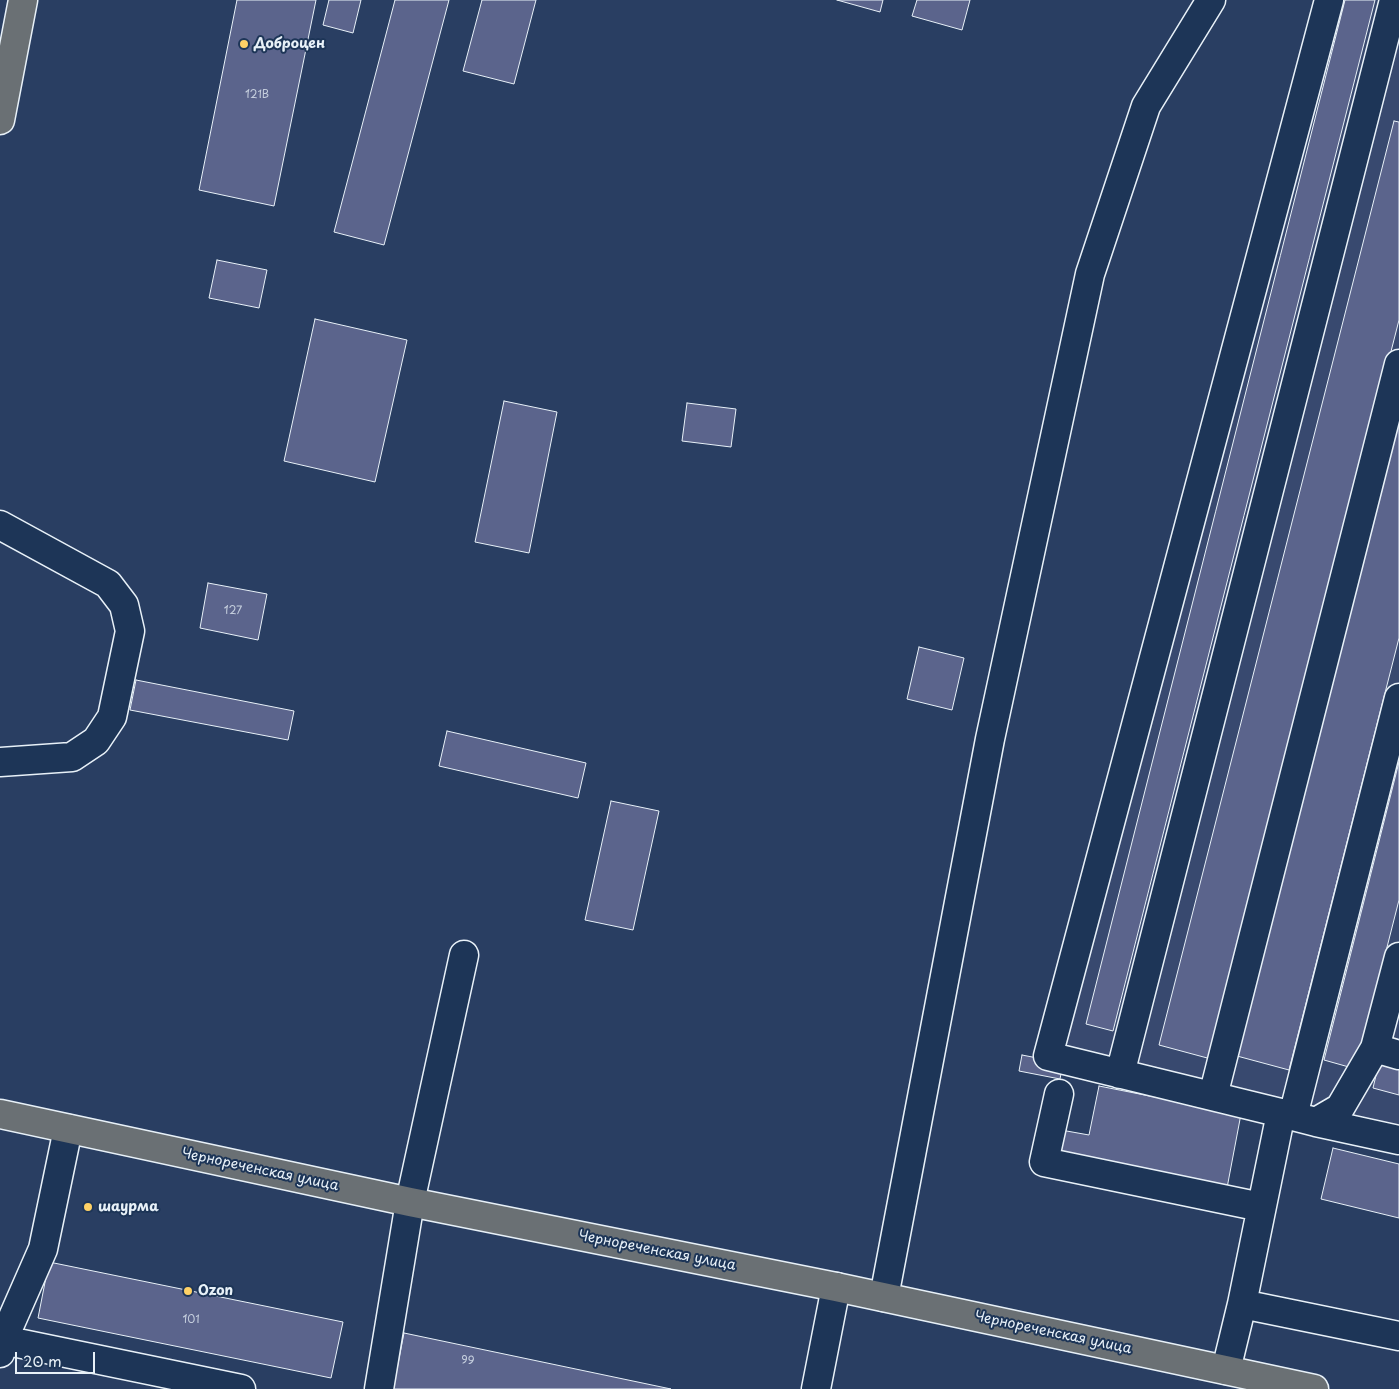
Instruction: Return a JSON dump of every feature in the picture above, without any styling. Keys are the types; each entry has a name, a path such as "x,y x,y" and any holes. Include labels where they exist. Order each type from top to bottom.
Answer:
{"main road":[{"path":"0,120 24,0"},
{"name":"Чернореченская улица","path":"0,1114 410,1202 836,1287 1314,1389"}],"lane":[{"path":"884,1297 990,739 1090,274 1146,106 1211,0"},
{"path":"1329,0 1048,1056 1399,1140"},
{"path":"1120,1074 1394,0"},
{"path":"1213,1096 1399,364"},
{"path":"0,525 108,584 124,605 130,631 112,717 96,741 72,757 0,762"},
{"path":"1226,1370 1242,1304 1261,1206 1297,1117 1399,698"},
{"path":"379,1389 410,1202 464,955"},
{"path":"1297,1117 1340,1108 1387,1052 1399,957"},
{"path":"1059,1094 1044,1162 1261,1206"},
{"path":"68,1129 43,1249 1,1346 241,1389"},
{"path":"816,1389 836,1287"},
{"path":"1242,1304 1399,1336"}],"shaded area":[{"path":"1343,0 1399,0 1399,1139 1064,1052"}],"building":[{"path":"237,0 316,0 274,206 199,190"},
{"path":"329,0 361,0 353,33 323,25"},
{"path":"395,0 449,0 384,245 334,232"},
{"path":"482,0 536,0 514,84 463,71"},
{"path":"837,0 883,0 880,12"},
{"path":"917,0 970,0 962,30 912,16"},
{"path":"1345,0 1375,0 1113,1031 1086,1024"},
{"path":"1394,121 1399,122 1399,320 1211,1059 1159,1045"},
{"path":"217,260 267,270 259,308 209,298"},
{"path":"315,319 407,340 375,482 284,461"},
{"path":"504,401 557,412 529,553 475,542"},
{"path":"687,403 736,409 731,447 682,441"},
{"path":"1399,418 1399,638 1289,1070 1237,1056"},
{"path":"208,583 267,594 258,640 200,628"},
{"path":"919,647 964,658 952,710 907,699"},
{"path":"136,680 294,711 288,740 130,710"},
{"path":"447,731 586,763 578,798 439,766"},
{"path":"1399,762 1399,900 1356,1069 1324,1060"},
{"path":"611,801 659,811 633,930 585,920"},
{"path":"1022,1055 1063,1063 1060,1079 1019,1071"},
{"path":"1379,1063 1399,1068 1399,1095 1373,1088"},
{"path":"1099,1086 1241,1114 1227,1188 1057,1156 1061,1130 1089,1135"},
{"path":"1333,1148 1399,1164 1399,1218 1321,1199"},
{"path":"49,1262 343,1322 331,1378 38,1318"},
{"path":"404,1333 671,1389 393,1389"}],"place":[{"name":"Доброцен","path":"244,44"},
{"name":"шаурма","path":"88,1207"},
{"name":"Ozon","path":"188,1291"}]}
